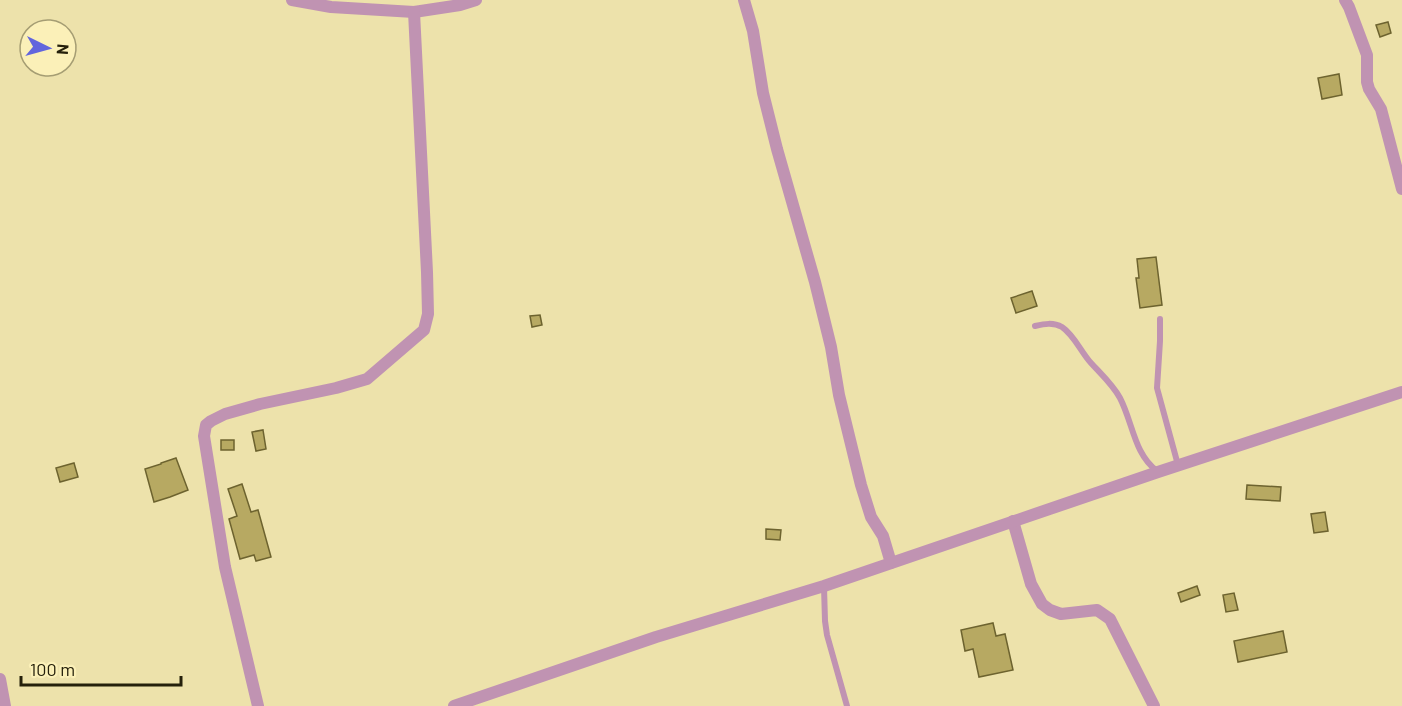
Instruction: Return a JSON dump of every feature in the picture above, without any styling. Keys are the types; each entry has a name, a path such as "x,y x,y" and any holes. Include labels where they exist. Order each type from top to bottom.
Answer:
{"street":[{"path":"292,0 331,7 414,12 460,5 476,0"},
{"path":"744,0 753,31 763,93 815,282 861,485 871,517 883,536 891,562"},
{"path":"1345,0 1350,7 1367,55 1367,82 1381,109 1402,189"},
{"path":"258,706 225,567 204,436 206,425 225,414 251,406 367,379 424,330 428,314 428,272 414,12"},
{"path":"454,706 656,637 824,586 1178,465 1402,392"},
{"path":"1013,521 1031,584 1042,604 1062,614 1097,610 1110,619 1154,706"},
{"path":"0,679 5,706"}],"lane":[{"path":"1160,319 1161,341 1157,388 1178,465"},
{"path":"1035,326 1057,325 1072,337 1119,396 1143,458 1158,472"},
{"path":"824,586 827,635 847,706"}],"building":[{"path":"1388,22 1391,33 1380,37 1376,25"},
{"path":"1339,74 1342,95 1322,99 1318,78"},
{"path":"1156,257 1162,305 1140,308 1136,278 1139,278 1137,259"},
{"path":"1032,291 1037,306 1016,313 1011,298"},
{"path":"540,315 542,325 532,327 530,316"},
{"path":"263,430 266,449 256,451 252,432"},
{"path":"221,440 234,440 234,450 221,450"},
{"path":"176,458 188,490 154,502 145,469"},
{"path":"74,463 78,477 60,482 56,468"},
{"path":"242,484 251,512 258,510 271,557 256,561 254,555 240,559 229,519 237,516 228,489"},
{"path":"1247,485 1281,487 1280,501 1246,499"},
{"path":"1325,512 1328,531 1314,533 1311,514"},
{"path":"766,529 781,530 780,540 766,539"},
{"path":"1197,586 1200,595 1181,602 1178,593"},
{"path":"1234,593 1238,610 1226,612 1223,595"},
{"path":"993,623 996,636 1005,634 1013,670 979,677 973,649 965,651 961,630"},
{"path":"1283,631 1287,652 1238,662 1234,641"}]}
